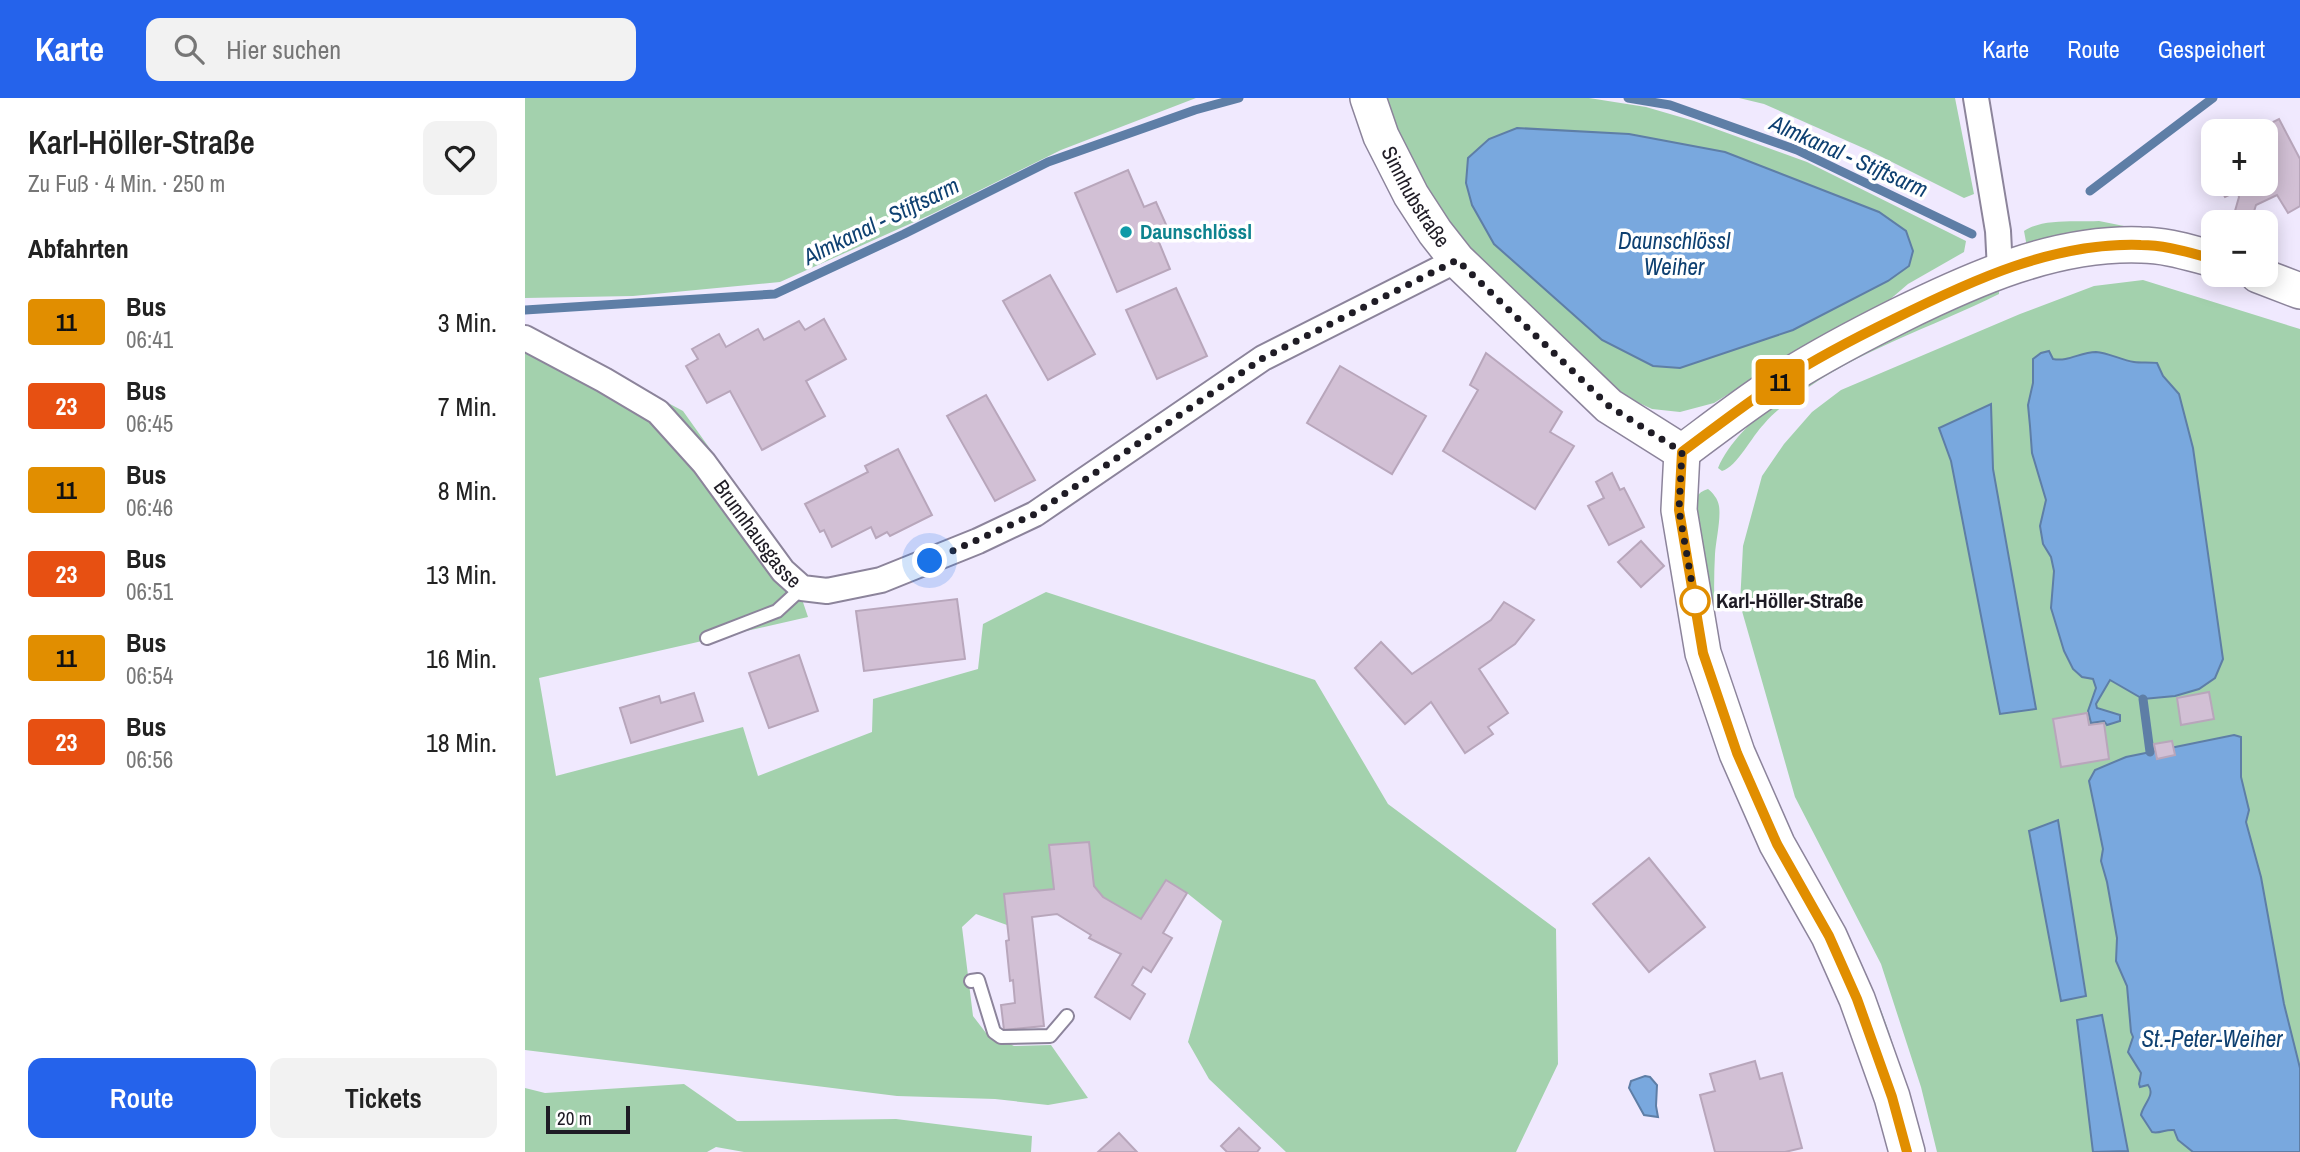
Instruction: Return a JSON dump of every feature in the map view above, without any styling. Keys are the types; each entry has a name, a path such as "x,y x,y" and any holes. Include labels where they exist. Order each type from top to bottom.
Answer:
{"street":[{"name":"Sinnhubstraße","path":"1368,98 1381,136 1411,195 1457,260 1609,406 1682,452"},
{"path":"1976,98 1998,231 2000,270"},
{"path":"1907,1152 1892,1097 1857,999 1829,936 1777,844 1737,753 1703,653 1679,510 1682,452 1765,391 1814,361 1903,314 2000,270 2102,247 2165,246 2201,256"},
{"name":"Brunnhausgasse","path":"525,338 658,412 704,463 783,571 802,588 827,591 881,580 978,541 1035,514 1263,358 1457,260"},
{"path":"2278,283 2300,291"}],"lane":[{"path":"707,638 777,611 802,588"},
{"path":"971,981 978,980 994,1032 1000,1037 1050,1036 1067,1016"}],"green space":[{"path":"525,98 1196,98 1061,150 932,214 780,282 633,296 525,298"},
{"name":"Daunschlössl Weiher","path":"1386,98 1589,98 1646,107 1694,121 1807,162 1966,241 1964,252 1908,284 1873,314 1756,377 1714,403 1680,412 1652,409 1615,392 1449,231 1404,152"},
{"path":"1739,98 1955,98 1974,194 1964,198 1870,151 1764,104"},
{"path":"2099,221 2139,229 2027,247 2024,231 2032,227 2060,222"},
{"path":"2143,280 2300,329 2300,1152 1937,1152 1921,1087 1881,964 1795,797 1740,604 1743,546 1762,476 1784,444 1812,412 1841,390 2020,314 2094,286"},
{"path":"1996,290 1999,294 1870,352 1820,380 1771,416 1733,464 1722,471 1718,468 1737,438 1765,411 1801,385 1883,340"},
{"path":"525,326 683,411 788,558 808,617 539,678 556,776 743,727 758,776 872,732 873,699 978,669 983,624 1046,592 1315,680 1388,804 1556,929 1558,1064 1516,1152 1286,1152 1209,1079 1188,1042 1222,921 1166,880 1141,919 1103,897 1094,886 1088,842 1050,845 1054,889 1004,895 1007,925 976,914 962,927 973,1016 986,1033 1014,1046 1051,1045 1088,1098 1048,1105 995,1099 897,1096 525,1050"},
{"path":"1708,489 1719,506 1714,568 1716,627 1719,656 1733,712 1766,791 1868,980 1899,1065 1922,1152 1914,1152 1890,1062 1867,996 1842,945 1761,799 1726,711 1707,628 1692,514 1696,498"},
{"path":"684,1084 737,1121 896,1119 1032,1136 1031,1152 744,1152 716,1147 707,1152 525,1152 525,1088 545,1093"}],"water":[{"name":"Daunschlössl Weiher","path":"1517,128 1629,134 1725,152 1879,212 1906,231 1913,251 1909,266 1888,281 1793,330 1680,368 1653,366 1602,340 1494,244 1472,205 1466,183 1468,158 1489,139"},
{"path":"2049,351 2053,359 2096,352 2134,362 2157,363 2163,376 2179,394 2193,448 2223,659 2215,678 2199,689 2175,696 2143,699 2110,680 2096,704 2097,708 2120,715 2120,721 2107,725 2104,721 2091,723 2088,711 2096,688 2093,679 2082,677 2073,669 2064,651 2051,608 2054,571 2051,557 2043,544 2040,526 2046,500 2032,453 2028,405 2033,383 2033,359"},
{"path":"1991,404 1993,469 2036,709 2000,714 1951,461 1939,428"},
{"name":"St.-Peter-Weiher","path":"2234,735 2241,737 2241,777 2249,810 2246,822 2261,877 2284,1004 2300,1068 2300,1152 2193,1152 2178,1140 2174,1130 2152,1132 2141,1115 2151,1092 2148,1085 2140,1087 2141,1073 2128,1052 2133,1037 2127,986 2116,961 2117,938 2101,861 2103,849 2089,781 2095,770 2126,757"},
{"path":"2058,820 2086,996 2061,1001 2029,831"},
{"path":"2102,1015 2128,1151 2093,1152 2077,1020"},
{"path":"1650,1077 1657,1085 1658,1117 1644,1115 1629,1088 1631,1081"}],"building":[{"path":"2279,119 2300,159 2300,206 2288,213 2278,196"},
{"name":"Daunschlössl","path":"1128,170 1144,207 1156,202 1168,229 1156,235 1170,269 1117,292 1075,193"},
{"path":"2275,196 2256,205 2254,210 2235,210 2239,197"},
{"path":"1050,275 1095,354 1048,380 1003,301"},
{"path":"1176,288 1207,356 1157,379 1126,310"},
{"path":"824,319 846,359 806,381 825,416 762,450 730,391 707,403 686,366 698,359 692,349 719,334 726,347 758,329 764,340 799,321 805,330"},
{"path":"1486,353 1562,412 1550,432 1574,446 1535,509 1443,451 1478,390 1470,385"},
{"path":"1340,366 1426,416 1392,474 1307,423"},
{"path":"986,395 1035,480 995,501 947,416"},
{"path":"898,449 932,515 890,536 887,532 876,538 871,527 832,547 824,530 820,532 805,504 868,472 865,466"},
{"path":"1612,473 1620,490 1624,488 1644,527 1609,545 1588,506 1604,498 1596,482"},
{"path":"1641,541 1664,566 1641,587 1618,562"},
{"path":"957,599 965,659 864,671 856,611"},
{"path":"1504,602 1534,620 1515,644 1479,669 1508,713 1488,727 1493,734 1465,753 1431,702 1405,724 1355,668 1381,642 1412,674 1491,620"},
{"path":"799,655 818,711 769,728 749,673"},
{"path":"2209,692 2214,719 2181,725 2177,698"},
{"path":"694,693 703,721 631,743 620,708 659,696 661,703"},
{"path":"2087,713 2089,725 2104,723 2109,759 2061,767 2053,719"},
{"path":"2172,741 2175,755 2157,759 2154,744"},
{"path":"1089,842 1094,886 1103,897 1141,919 1166,880 1187,893 1163,933 1172,938 1151,972 1143,967 1132,985 1145,994 1130,1019 1095,997 1121,954 1089,938 1091,935 1057,914 1032,917 1044,1026 1004,1030 1001,1005 1015,1003 1013,980 1010,981 1004,894 1054,889 1049,845"},
{"path":"1649,858 1705,927 1649,972 1593,904"},
{"path":"1755,1061 1760,1079 1782,1073 1802,1148 1785,1152 1715,1152 1700,1095 1715,1091 1710,1074"},
{"path":"1239,1128 1260,1148 1257,1152 1227,1152 1221,1146"},
{"path":"1119,1133 1137,1152 1098,1152"}],"waterway":[{"name":"Almkanal - Stiftsarm","path":"525,310 775,294 904,234 1048,162 1195,110 1239,98"},
{"name":"Almkanal - Stiftsarm","path":"1628,98 1670,105 1797,150 1972,234"},
{"name":"Almkanal - Stiftsarm","path":"2090,191 2213,98"},
{"path":"2143,699 2150,752"}],"bus line":[{"name":"11","path":"1907,1152 1892,1097 1857,999 1829,936 1777,844 1737,753 1703,653 1679,510 1682,452 1765,391 1814,361 1915,308 2000,270 2102,247 2165,246 2201,256"}],"place":[{"name":"Daunschlössl","path":"1126,232"},
{"name":"Karl-Höller-Straße","path":"1695,601"}],"route":[{"path":"930,561 1035,514 1263,358 1457,260 1609,406 1682,452 1679,510 1695,601"}]}
